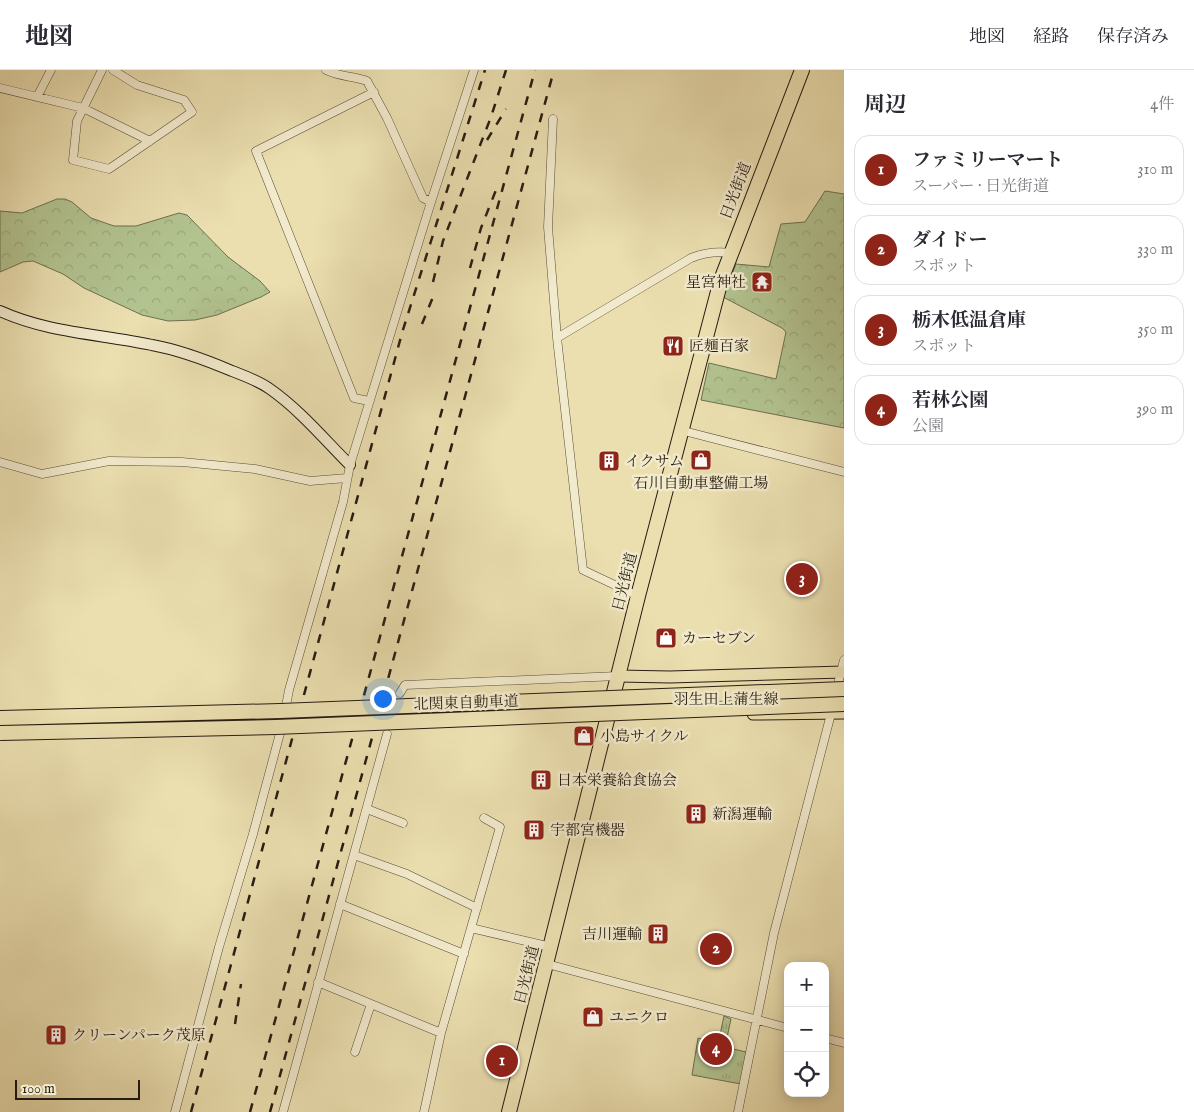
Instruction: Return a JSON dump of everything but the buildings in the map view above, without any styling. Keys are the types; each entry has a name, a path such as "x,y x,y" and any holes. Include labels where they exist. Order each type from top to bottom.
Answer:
{"highway":[{"name":"日光街道","path":"509,1112 680,430 720,280 802,70"},
{"name":"北関東自動車道","path":"0,718 280,711 844,689"},
{"name":"北関東自動車道","path":"0,733 295,726 844,704"}],"main road":[{"name":"羽生田上蒲生線","path":"618,676 688,677 842,672"},
{"name":"羽生田上蒲生線","path":"609,715 844,713"}],"street":[{"path":"37,97 52,70"},
{"path":"102,70 77,121 73,160 109,169 192,112 184,100 137,85 113,70"},
{"path":"326,70 343,77 367,81 374,92 423,198 431,202"},
{"path":"175,1112 220,947 256,825 289,688 343,502 350,465 473,70"},
{"path":"0,88 83,108 150,141"},
{"path":"370,401 354,398 256,151 374,92"},
{"path":"552,119 548,227 557,338 583,570 638,596"},
{"path":"557,338 690,258 718,251 730,253"},
{"path":"0,311 19,320 42,326 178,351 204,359 251,379 268,388 284,400 350,465"},
{"path":"680,430 844,472"},
{"path":"0,462 42,474 109,461 182,462 255,469 310,481 348,478"},
{"path":"738,1112 774,933 844,660"},
{"path":"400,693 405,685 618,676"},
{"path":"0,737 280,730"},
{"path":"283,1112 387,734"},
{"path":"367,809 403,824"},
{"path":"424,1112 441,1033 500,827 484,818"},
{"path":"354,855 407,874 477,908"},
{"path":"340,904 464,954"},
{"path":"471,928 551,947"},
{"path":"547,964 784,1027"},
{"path":"318,982 441,1033"},
{"path":"355,1052 371,1004"},
{"path":"829,1039 844,1043"}],"green space":[{"path":"825,191 844,194 844,428 701,400 709,363 776,379 786,332 782,328 723,297 736,264 769,267 781,224 805,222"},
{"path":"57,199 65,199 72,202 91,218 114,226 136,226 179,213 187,215 228,257 260,281 270,292 217,315 195,320 168,321 142,315 84,288 63,274 33,261 23,262 0,272 0,211 22,213"},
{"path":"724,1016 731,1019 725,1047 746,1052 741,1084 692,1075 698,1038 718,1044"}],"railway":[{"path":"191,1112 402,333 485,70"},
{"path":"433,282 443,241 491,117 506,70"},
{"path":"250,1112 535,70"},
{"path":"270,1112 554,70"},
{"path":"487,140 506,109"},
{"path":"470,268 481,228 496,190"},
{"path":"422,324 433,297"},
{"path":"235,1024 241,984"}],"place":[{"name":"星宮神社","path":"762,282"},
{"name":"匠麺百家","path":"673,346"},
{"name":"石川自動車整備工場","path":"701,460"},
{"name":"イクサム","path":"609,461"},
{"name":"栃木低温倉庫","path":"802,579"},
{"name":"カーセブン","path":"666,638"},
{"name":"小島サイクル","path":"584,736"},
{"name":"日本栄養給食協会","path":"541,780"},
{"name":"新潟運輸","path":"696,814"},
{"name":"宇都宮機器","path":"534,830"},
{"name":"吉川運輸","path":"658,934"},
{"name":"ダイドー","path":"716,949"},
{"name":"ユニクロ","path":"593,1017"},
{"name":"クリーンパーク茂原","path":"56,1035"},
{"name":"若林公園","path":"716,1049"},
{"name":"ファミリーマート","path":"502,1061"}]}
